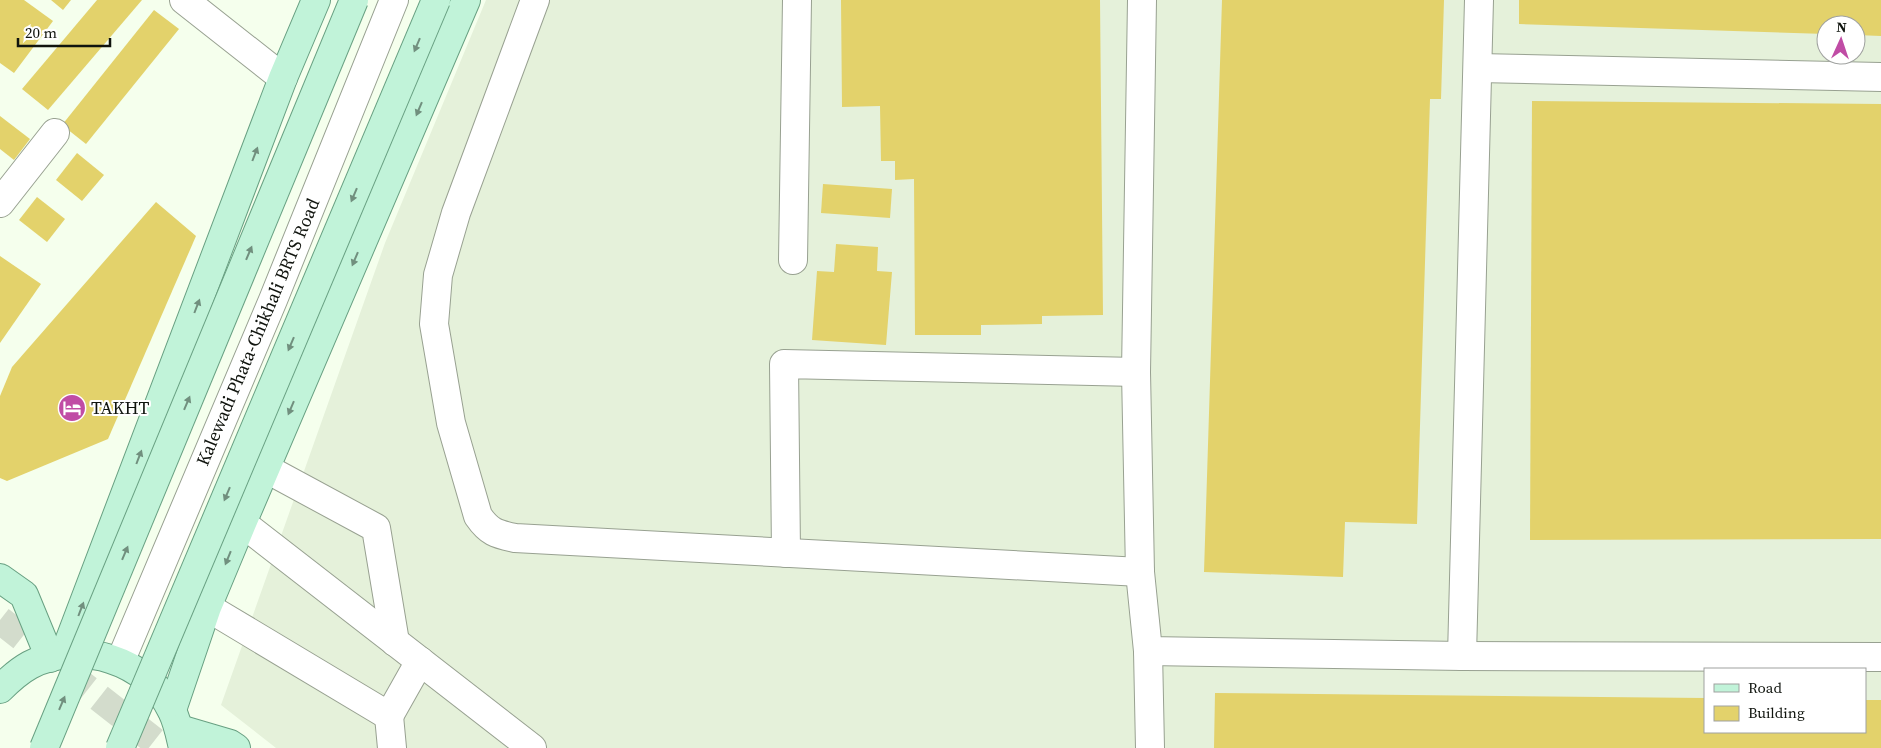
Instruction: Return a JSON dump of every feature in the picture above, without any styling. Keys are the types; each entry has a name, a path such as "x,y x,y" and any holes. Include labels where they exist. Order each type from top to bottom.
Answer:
{"main road":[{"path":"57,656 283,78 316,0"},
{"path":"44,748 354,0"},
{"path":"120,748 436,0"},
{"path":"178,729 207,607 466,0"},
{"path":"0,578 24,596 57,656"},
{"path":"0,689 14,676 31,665 57,656 90,654 120,662 146,679 160,693 178,729 230,744 236,748"}],"street":[{"path":"184,0 283,78"},
{"name":"Kalewadi Phata-Chikhali BRTS Road","path":"120,662 273,300 394,0"},
{"path":"535,0 456,213 438,275 434,324 451,423 478,516 486,527 497,534 515,538 1140,572"},
{"path":"793,260 796,0"},
{"path":"1142,0 1136,372 1140,572 1148,651 1150,748"},
{"path":"1462,656 1479,0"},
{"path":"1478,68 1881,77"},
{"path":"0,203 55,133"},
{"path":"786,553 784,364 1136,372"},
{"path":"265,468 376,528 395,642"},
{"path":"242,523 532,748"},
{"path":"207,607 389,716"},
{"path":"1148,651 1462,656 1881,657"},
{"path":"392,748 389,716 420,661"}],"shaded area":[{"path":"486,0 1881,0 1881,748 276,748 221,705 385,243"}],"building":[{"path":"0,0 24,0 53,21 14,73 0,63"},
{"path":"51,0 71,0 63,10"},
{"path":"97,0 142,0 48,110 22,89"},
{"path":"841,0 1100,0 1103,315 1042,316 1042,324 981,325 981,335 915,335 914,179 895,180 895,161 881,161 880,106 842,107"},
{"path":"1222,0 1444,0 1441,99 1430,99 1417,524 1345,522 1343,577 1204,572"},
{"path":"1519,0 1881,0 1881,36 1866,35 1866,15 1816,15 1816,34 1519,24"},
{"path":"154,10 179,29 86,144 62,125"},
{"path":"1532,101 1881,104 1881,539 1530,540"},
{"path":"0,116 30,139 14,160 0,149"},
{"path":"77,153 104,175 82,201 56,180"},
{"path":"823,184 892,189 890,218 821,213"},
{"path":"37,197 65,219 47,242 19,220"},
{"path":"156,202 196,236 108,439 7,481 0,478 0,396 12,367"},
{"path":"836,244 878,247 877,271 892,272 886,345 812,340 817,271 834,272"},
{"path":"0,256 41,284 0,343"},
{"path":"1215,693 1704,698 1704,733 1866,733 1866,700 1881,700 1881,748 1214,748"}],"tunnel":[{"path":"0,620 163,748"}],"place":[{"name":"TAKHT","path":"72,408"}]}
